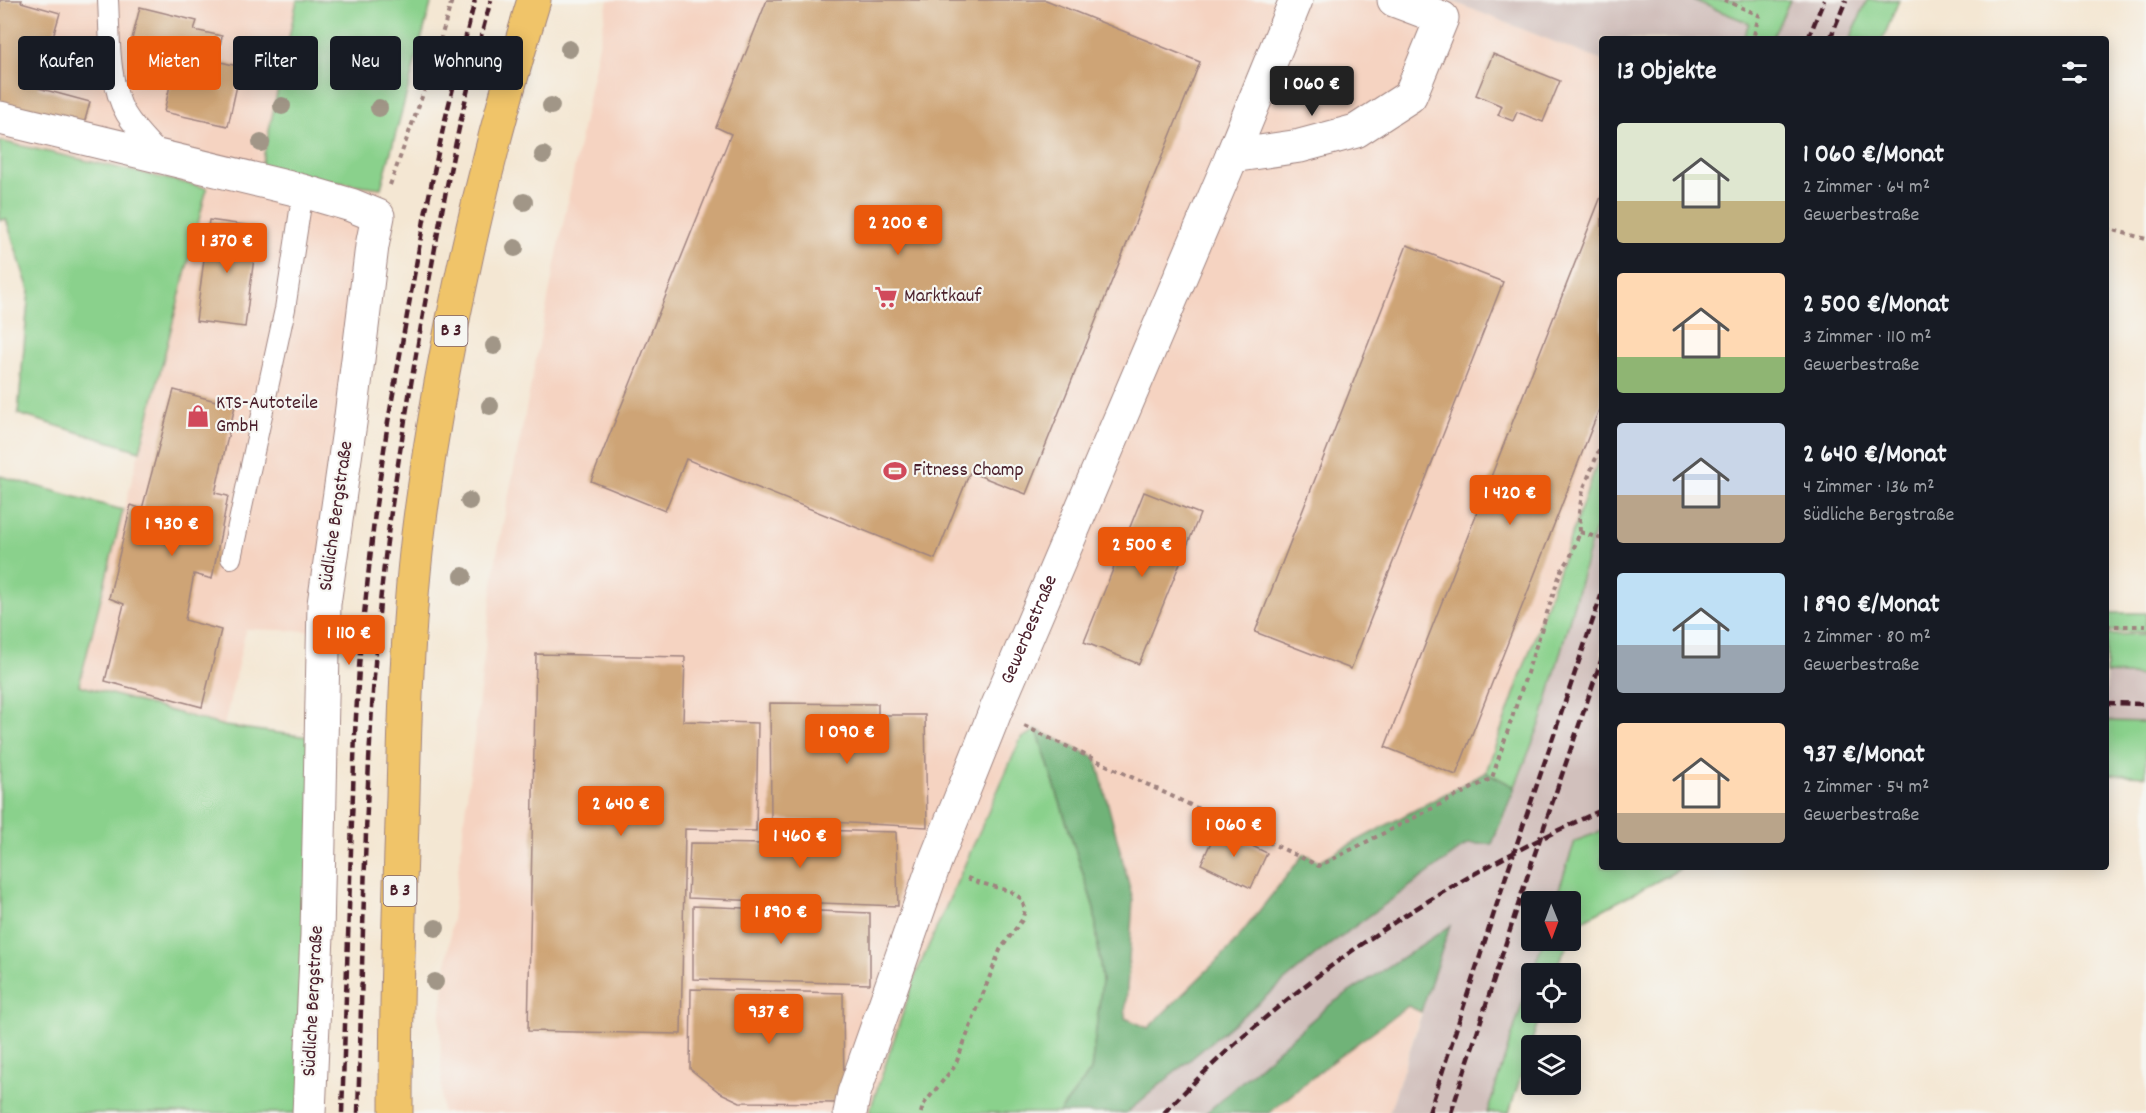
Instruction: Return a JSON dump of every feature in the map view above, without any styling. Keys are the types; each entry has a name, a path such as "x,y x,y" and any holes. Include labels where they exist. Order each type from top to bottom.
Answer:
{"main road":[{"name":"B 3","path":"396,1113 396,992 406,669 420,521 438,394 476,213 508,82 534,0"}],"street":[{"name":"Gewerbestraße","path":"850,1113 854,1093 935,862 995,712 1296,0"},
{"path":"1232,156 1300,146 1356,131 1410,96 1442,18 1394,0"},
{"path":"0,118 303,191 351,205 378,216"},
{"name":"Südliche Bergstraße","path":"309,1113 317,935 324,604 372,246 378,216"}],"lane":[{"path":"108,0 110,52 118,98 126,115 163,158"},
{"path":"231,558 285,309 303,191"}],"path":[{"path":"378,216 431,72 452,0"},
{"path":"1724,0 1759,15 1754,36"},
{"path":"2109,229 2146,239"},
{"path":"995,712 1319,866 1492,778 1560,571 1570,558 1580,532 1579,512 1583,490 1599,450"},
{"path":"1580,532 1599,538"},
{"path":"2109,626 2146,626"},
{"path":"921,1113 923,1105 955,1066 1000,950 1022,920 1025,909 1022,900 1010,891 977,882 935,862"}],"shaded area":[{"path":"0,0 297,0 289,36 233,36 233,90 278,90 260,171 381,188 312,631 246,629 224,726 79,685 207,188 0,141"},
{"path":"608,0 1449,0 1599,60 1599,458 1486,772 1319,861 1148,1028 1125,1018 1133,900 1096,758 1037,730 1019,739 916,974 869,1113 442,1113 440,1019 496,559"},
{"path":"1449,0 1693,0 1750,24 1744,36 1599,36 1599,60"},
{"path":"1790,0 1867,0 1851,36 1773,36"},
{"path":"1599,518 1599,853 1566,891 1521,891 1521,951 1541,951 1537,963 1521,963 1521,1013 1490,1113 1389,1113 1450,927 1328,1006 1206,1113 1126,1113 1317,954 1468,844 1498,833 1542,719"},
{"path":"2109,666 2146,669 2146,737 2109,735"},
{"path":"1408,1006 1421,1012 1389,1113 1269,1113 1329,1064"}],"green space":[{"path":"297,0 432,0 422,36 413,36 413,70 381,188 260,172 278,90 318,90 318,36 289,36"},
{"path":"1693,0 1790,0 1773,36 1744,36 1749,23"},
{"path":"1867,0 1899,0 1884,36 1851,36"},
{"path":"0,141 207,188 140,451 18,414 29,290 6,219 0,220"},
{"path":"1599,458 1599,518 1542,719 1515,787 1486,772"},
{"path":"0,476 123,510 79,685 224,726 317,738 308,1113 0,1113"},
{"path":"2109,613 2146,613 2146,632 2109,631"},
{"path":"2146,634 2146,676 2109,674 2109,635"},
{"path":"2109,721 2146,722 2146,776 2109,774"},
{"path":"1037,730 1094,908 1102,982 1091,1071 1059,1113 869,1113 916,974 1021,738"},
{"path":"1037,730 1096,758 1133,900 1125,1018 1148,1028 1230,948 1304,854 1319,861 1486,772 1515,787 1492,844 1468,844 1317,954 1126,1113 1059,1113 1091,1071 1102,981 1094,908"},
{"path":"1599,832 1599,870 1678,870 1581,921 1581,891 1558,891 1575,841"},
{"path":"1450,926 1421,1012 1408,1006 1329,1064 1269,1113 1206,1113 1328,1006"},
{"path":"1540,951 1564,951 1558,963 1535,963"},
{"path":"1521,1007 1521,1023 1538,1023 1534,1035 1521,1035 1521,1076 1509,1113 1487,1113"}],"building":[{"path":"0,0 22,0 21,2 60,13 53,36 18,36 18,90 45,90 90,102 82,131 0,108"},
{"name":"Marktkauf","path":"767,0 1046,0 1200,62 1026,494 970,472 935,559 686,459 665,511 591,481 731,134 716,127"},
{"path":"140,7 197,21 194,30 222,36 221,41 221,36 133,36"},
{"path":"1493,54 1560,81 1543,122 1517,112 1513,121 1498,115 1502,106 1476,95"},
{"path":"221,62 233,65 233,90 236,90 228,126 164,112 169,90 221,90"},
{"path":"1599,202 1599,410 1456,775 1385,747"},
{"path":"209,220 258,227 245,327 196,321"},
{"path":"1407,245 1503,282 1351,669 1255,632"},
{"path":"174,390 235,406 215,493 228,496 212,579 194,574 185,620 221,630 202,707 105,681 124,604 109,598 131,505 142,509"},
{"path":"1144,492 1200,514 1139,664 1084,642"},
{"path":"536,654 685,657 683,721 758,723 756,831 685,829 681,1034 528,1031"},
{"path":"770,703 878,704 878,715 925,715 927,827 771,819"},
{"path":"769,829 896,832 898,906 688,898 690,843 769,844"},
{"path":"1217,829 1267,853 1251,888 1201,864"},
{"path":"693,906 870,913 870,984 693,979"},
{"path":"691,989 843,993 844,1103 740,1102 719,1092 690,1069"}],"railway":[{"path":"342,1113 355,733 360,652 375,512 388,422 424,220 444,124 475,0"},
{"path":"358,1113 364,882 379,608 401,443 422,320 452,159 491,0"},
{"path":"1809,36 1824,0"},
{"path":"1831,36 1846,0"},
{"path":"1429,1113 1599,602"},
{"path":"1451,1113 1532,862 1599,667"},
{"path":"2109,703 2146,704"},
{"path":"1164,1113 1261,1021 1313,979 1368,940 1482,870 1599,811"}],"place":[{"name":"Marktkauf","path":"886,297"},
{"name":"KTS-Autoteile GmbH","path":"198,416"},
{"name":"Fitness Champ","path":"895,471"}]}
